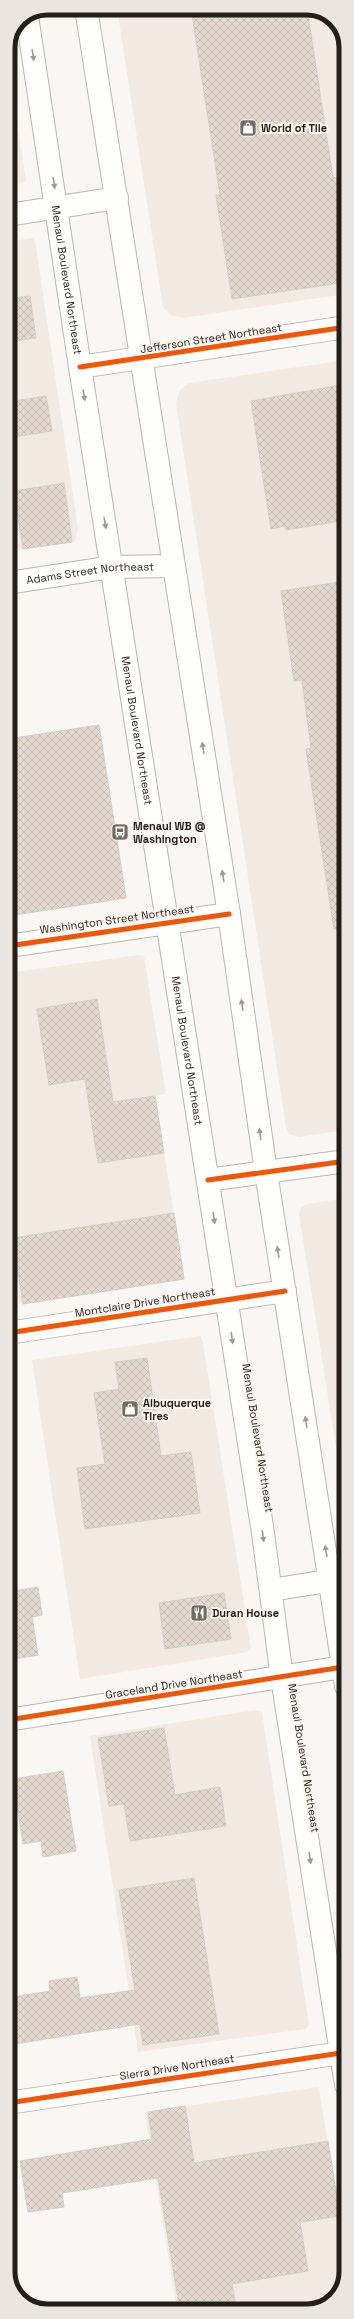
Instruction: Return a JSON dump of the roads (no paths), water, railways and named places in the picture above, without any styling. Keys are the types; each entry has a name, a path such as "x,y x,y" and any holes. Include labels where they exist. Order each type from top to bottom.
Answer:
{"main road":[{"path":"87,15 229,914 266,1172 285,1291 338,1579 339,1595"},
{"name":"Menaul Boulevard Northeast","path":"28,21 58,207 80,367 227,1300 271,1590 282,1678 339,2021"},
{"path":"15,213 117,198"},
{"name":"Jefferson Street Northeast","path":"80,367 142,359 339,328"},
{"name":"Adams Street Northeast","path":"15,582 112,567 173,566"},
{"name":"Washington Street Northeast","path":"15,945 229,914"},
{"path":"208,1180 339,1162"},
{"name":"Montclaire Drive Northeast","path":"15,1332 285,1291"},
{"path":"271,1590 338,1579"},
{"name":"Graceland Drive Northeast","path":"15,1719 282,1678 339,1677"},
{"name":"Sierra Drive Northeast","path":"15,2102 339,2052"}],"place":[{"name":"World of Tile","path":"248,128"},
{"name":"Menaul WB @ Washington","path":"120,832"},
{"name":"Albuquerque Tires","path":"130,1409"},
{"name":"Duran House","path":"199,1613"}]}
